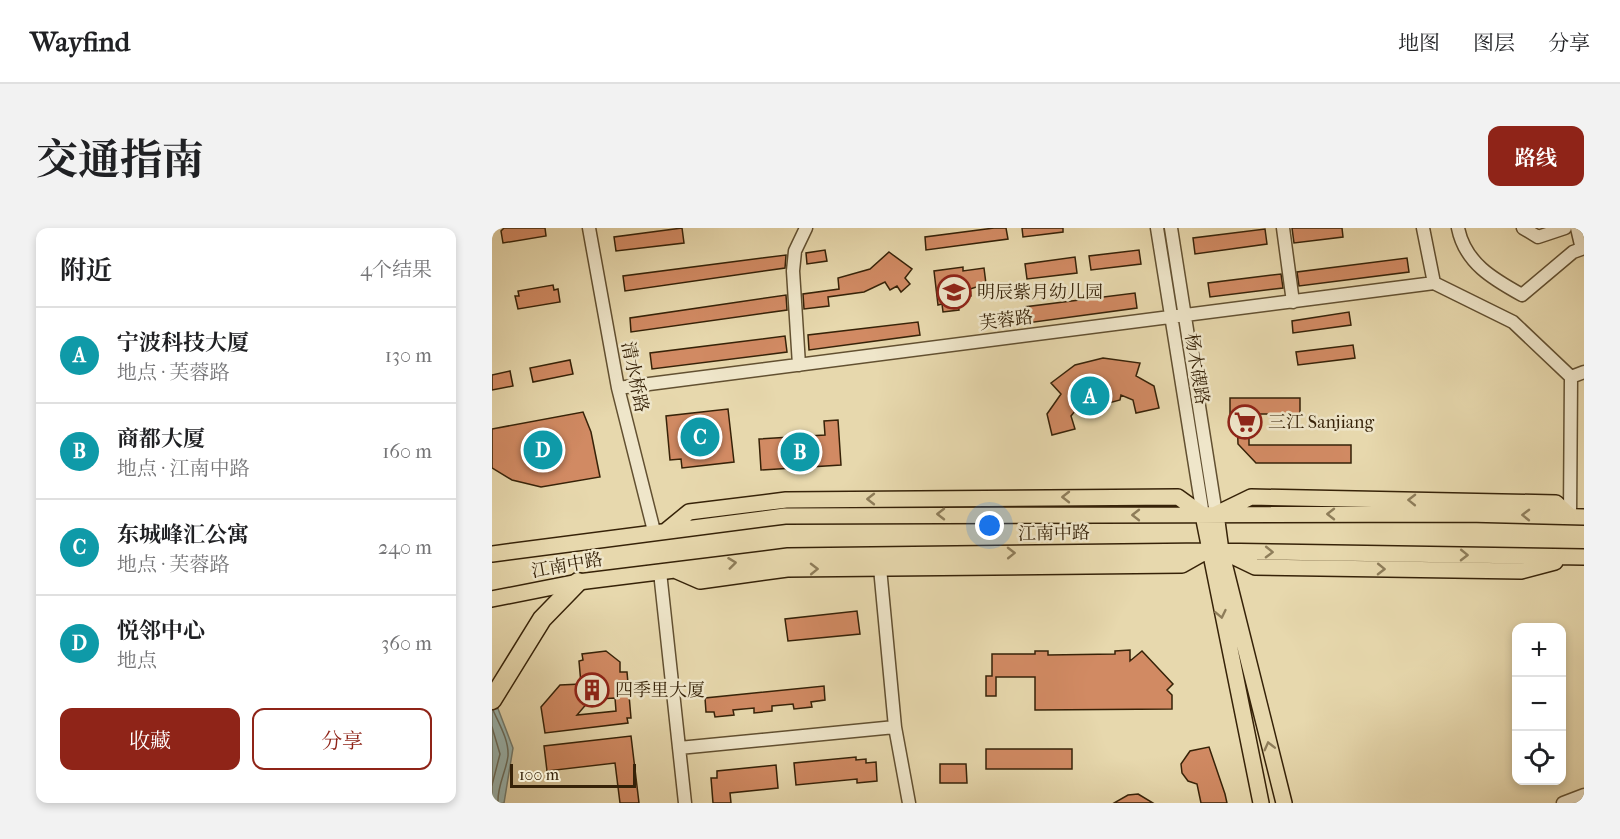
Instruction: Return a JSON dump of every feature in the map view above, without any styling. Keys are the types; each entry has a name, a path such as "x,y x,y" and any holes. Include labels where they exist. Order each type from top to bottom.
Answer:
{"highway":[{"path":"492,700 542,619 578,582"}],"main road":[{"path":"1209,515 1261,803"},
{"name":"江南中路","path":"492,554 785,516 1577,517"},
{"name":"江南中路","path":"492,599 578,582 788,556 1215,551 1581,557"},
{"path":"667,571 700,581 787,569 1182,565 1215,551"},
{"path":"1215,551 1284,803"}],"street":[{"name":"清水桥路","path":"589,228 618,388 661,531"},
{"path":"799,365 793,271 795,251 806,228"},
{"name":"杨木碶路","path":"1157,228 1170,317 1209,515"},
{"name":"杨木碶路","path":"1171,228 1209,515"},
{"path":"1283,228 1293,302"},
{"path":"1423,228 1434,283 1513,322 1571,376 1577,517"},
{"path":"1458,228 1460,237 1474,263 1496,281 1522,295 1582,246 1577,228"},
{"path":"1523,228 1538,237 1565,228"},
{"name":"芙蓉路","path":"618,388 1434,283"},
{"path":"1571,376 1584,372"},
{"path":"880,568 895,727 909,803"},
{"path":"667,571 685,803"},
{"path":"679,748 895,727"},
{"path":"1563,803 1584,795"}],"water":[{"path":"492,693 513,748 504,803 492,803"}],"building":[{"path":"504,228 545,228 546,236 503,243 501,231"},
{"path":"682,228 684,243 616,251 614,237"},
{"path":"1006,228 1008,239 926,250 925,237"},
{"path":"1022,228 1063,228 1063,232 1023,237"},
{"path":"1292,228 1342,228 1343,237 1294,243"},
{"path":"1265,229 1267,244 1195,254 1193,238"},
{"path":"825,250 827,261 807,264 806,253"},
{"path":"1139,250 1141,264 1091,270 1089,256"},
{"path":"889,252 912,269 905,278 910,284 901,292 897,286 890,290 885,282 864,292 828,297 829,306 804,309 803,294 839,289 838,278 870,269"},
{"path":"786,255 785,268 625,291 623,276"},
{"path":"1075,257 1077,273 1027,279 1025,264"},
{"path":"1407,258 1409,272 1299,286 1297,272"},
{"path":"963,267 963,271 984,268 986,284 970,289 971,296 958,301 959,310 943,312 942,304 938,305 934,271"},
{"path":"1281,274 1283,288 1210,297 1208,283"},
{"path":"553,285 554,290 558,289 560,302 518,309 515,296 519,296 518,291"},
{"path":"1135,293 1137,308 1027,323 1024,307"},
{"path":"786,295 787,310 631,332 630,318"},
{"path":"1349,312 1351,325 1293,333 1292,321"},
{"path":"918,322 920,335 809,350 808,335"},
{"path":"785,336 787,352 652,369 650,353"},
{"path":"1353,345 1355,358 1298,365 1296,352"},
{"path":"1103,358 1140,363 1136,376 1154,386 1159,408 1136,413 1133,400 1121,395 1120,400 1083,410 1079,406 1071,416 1075,429 1052,435 1047,414 1061,394 1051,383 1075,365"},
{"path":"570,360 573,374 533,382 530,368"},
{"path":"510,371 513,386 492,390 492,375"},
{"path":"1230,398 1300,398 1300,414 1249,414 1249,445 1351,445 1351,463 1256,463 1238,444 1237,414 1230,414"},
{"path":"728,409 734,462 682,468 681,459 670,460 666,416"},
{"path":"583,412 591,432 600,477 541,487 512,480 492,468 492,429"},
{"path":"838,420 841,465 761,470 759,439 825,435 824,421"},
{"path":"857,611 860,634 788,641 785,619"},
{"path":"1130,650 1130,661 1142,651 1173,684 1167,690 1172,695 1172,709 1035,710 1035,677 996,677 996,696 986,696 986,676 992,676 992,654 1035,654 1035,651 1048,651 1048,655 1115,654 1115,651"},
{"name":"四季里大厦","path":"606,651 620,662 620,672 627,672 631,718 627,718 628,723 545,733 541,707 560,685 581,684 579,661 583,660 582,654","holes":["594,695 598,699 615,698 616,711 577,715"]},
{"path":"824,686 825,700 811,702 812,707 794,709 793,704 772,706 772,711 754,713 754,708 733,710 734,715 715,717 714,712 706,712 705,698"},
{"path":"631,736 639,803 620,803 615,763 547,771 544,746"},
{"path":"1209,747 1227,803 1201,803 1197,784 1188,781 1182,773 1181,764 1190,751"},
{"path":"986,749 1072,749 1072,769 986,769"},
{"path":"856,757 856,760 866,759 866,763 876,762 877,781 857,783 857,779 796,785 794,763"},
{"path":"940,764 966,764 967,783 940,783"},
{"path":"776,765 778,788 730,793 731,803 713,803 711,778 717,778 717,771"},
{"path":"1138,794 1153,803 1114,803 1128,795"}],"place":[{"name":"明辰紫月幼儿园","path":"954,292"},
{"name":"宁波科技大厦","path":"1090,396"},
{"name":"三江 Sanjiang","path":"1245,422"},
{"name":"东城峰汇公寓","path":"700,437"},
{"name":"悦邻中心","path":"543,450"},
{"name":"商都大厦","path":"800,452"},
{"name":"四季里大厦","path":"592,690"}]}
